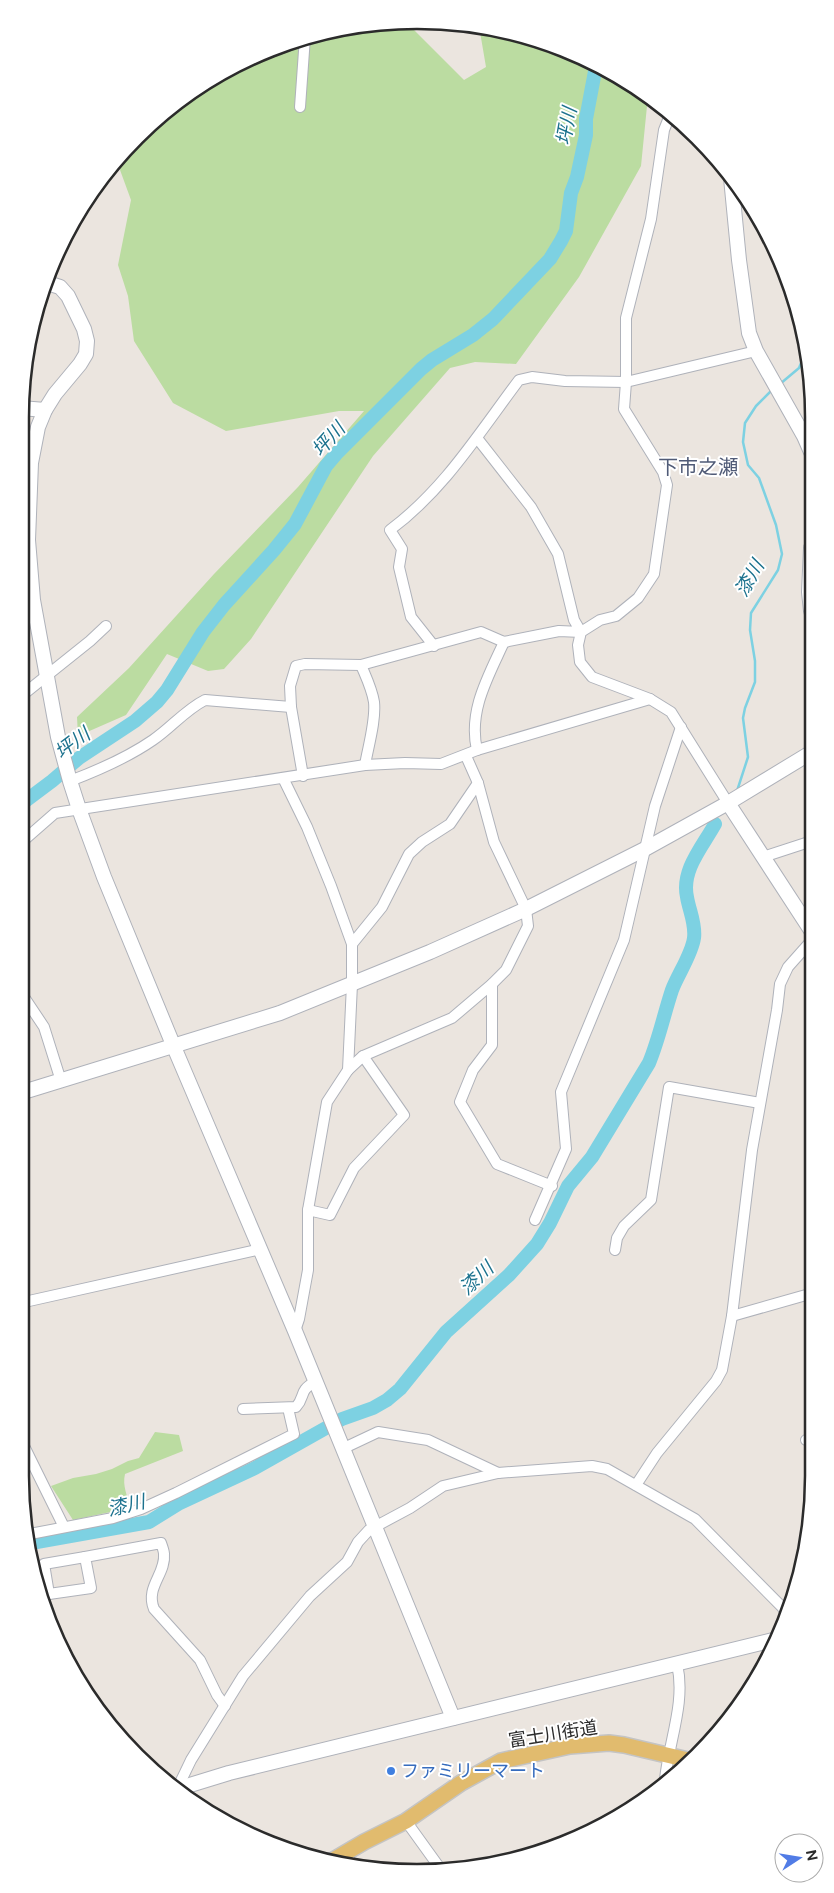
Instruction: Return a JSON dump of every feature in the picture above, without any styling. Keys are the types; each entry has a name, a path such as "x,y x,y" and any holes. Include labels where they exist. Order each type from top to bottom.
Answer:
{"main road":[{"name":"富士川街道","path":"339,1856 406,1821 461,1783 501,1761 570,1746 609,1743 683,1759"}],"street":[{"path":"300,107 304,46"},
{"path":"303,776 291,707 290,686 296,666 305,664 360,665 434,646 472,633 481,632 504,642 559,631 580,632 600,620 616,616 638,598 654,574 666,485 663,472 624,409 626,318 651,219 664,130 668,121"},
{"path":"732,191 741,278 749,333 759,356 805,440"},
{"path":"29,518 32,454 38,427 55,394 86,354 87,341 84,329 68,296 60,287 52,284"},
{"path":"434,646 411,617 399,567 402,549 390,530 430,495 477,438 519,380 532,377 565,381 626,382 759,356"},
{"path":"29,409 46,410"},
{"path":"477,438 531,507 558,554 574,620 580,632 578,645 580,662 592,677 650,699 671,712 805,921"},
{"path":"29,552 33,600 46,677 64,758 79,809 104,877 174,1047 261,1249 453,1718"},
{"path":"29,689 106,626"},
{"path":"477,750 474,737 478,699 504,642"},
{"path":"360,665 369,682 374,703 365,766"},
{"path":"29,836 56,813 365,766 405,763 441,764 466,756 477,750 650,699"},
{"path":"69,776 109,766 154,740 194,705 205,700 291,707"},
{"path":"535,1220 552,1186 566,1149 561,1092 624,940 655,806 681,727"},
{"path":"295,1331 299,1320 308,1270 308,1210 326,1102 348,1070 363,1056 452,1018 492,984 506,970 528,926 526,910 494,842 478,783 466,756"},
{"path":"29,1090 280,1013 526,910 645,849 805,756"},
{"path":"283,778 307,827 352,944 348,1070"},
{"path":"352,944 382,907 409,854 422,842 450,824 478,783"},
{"path":"763,857 805,843"},
{"path":"636,1485 657,1453 716,1381 722,1370 732,1316 752,1150 780,984 788,967 805,948"},
{"path":"492,984 492,1045 473,1070 460,1102 497,1164 552,1186"},
{"path":"29,1004 44,1027 61,1081"},
{"path":"308,1210 330,1215 354,1168 404,1115 363,1056"},
{"path":"615,1250 624,1226 651,1200 669,1088 760,1103"},
{"path":"29,1301 261,1249"},
{"path":"732,1316 805,1295"},
{"path":"243,1409 296,1407 300,1403 302,1392 306,1387 315,1382"},
{"path":"33,1533 113,1518 141,1509 185,1489 294,1434 288,1408"},
{"path":"342,1449 378,1432 412,1436 428,1440 498,1473"},
{"path":"29,1456 64,1527"},
{"path":"181,1784 191,1760 244,1676 310,1596 347,1562 358,1542 375,1526 410,1508 443,1486 498,1473 592,1466 607,1469 695,1519 782,1608"},
{"path":"85,1557 90,1588 49,1594 44,1564 161,1542 164,1555 152,1591 151,1602 154,1609 200,1660 225,1706"},
{"path":"183,1786 768,1641"},
{"path":"666,1774 678,1711 680,1690 677,1664"},
{"path":"406,1821 437,1863"},
{"path":"346,1852 348,1858"}],"green space":[{"path":"413,29 464,80 486,67 480,34 493,36 542,49 566,58 611,81 647,105 641,166 579,277 516,364 475,362 450,368 373,456 251,639 224,669 208,671 167,654 126,715 78,736 77,717 129,668 214,574 298,487 364,411 339,411 226,431 173,403 134,341 128,296 118,265 131,200 119,168 142,142 181,109 223,81 268,58 292,49 341,36 366,32"},
{"path":"155,1432 179,1435 183,1451 125,1474 124,1479 129,1508 73,1520 51,1486 73,1478 112,1469 139,1458"}],"waterway":[{"name":"坪川","path":"29,798 79,758 135,721 157,702 167,690 203,632 224,605 295,524 326,466 337,453 421,369 432,360 473,335 493,319 550,259 566,231 571,193 577,177 586,135 586,119 595,72"},
{"name":"漆川","path":"780,384 799,368 801,362"},
{"name":"漆川","path":"737,791 748,757 743,718 755,682 755,661 750,630 751,613 778,570 782,554 776,525 759,478 748,465 743,442 745,423 756,406 773,389"},
{"name":"漆川","path":"34,1542 149,1522 178,1504 255,1468 342,1419 373,1408 387,1400 400,1389 446,1332 509,1275 537,1244 550,1223 568,1186 592,1157 649,1063 672,990 693,944 694,933 687,897 687,877 694,859 715,824"}],"place":[{"name":"ファミリーマート","path":"391,1771"}],"district":[{"name":"下市之瀬","path":"698,467"}]}
